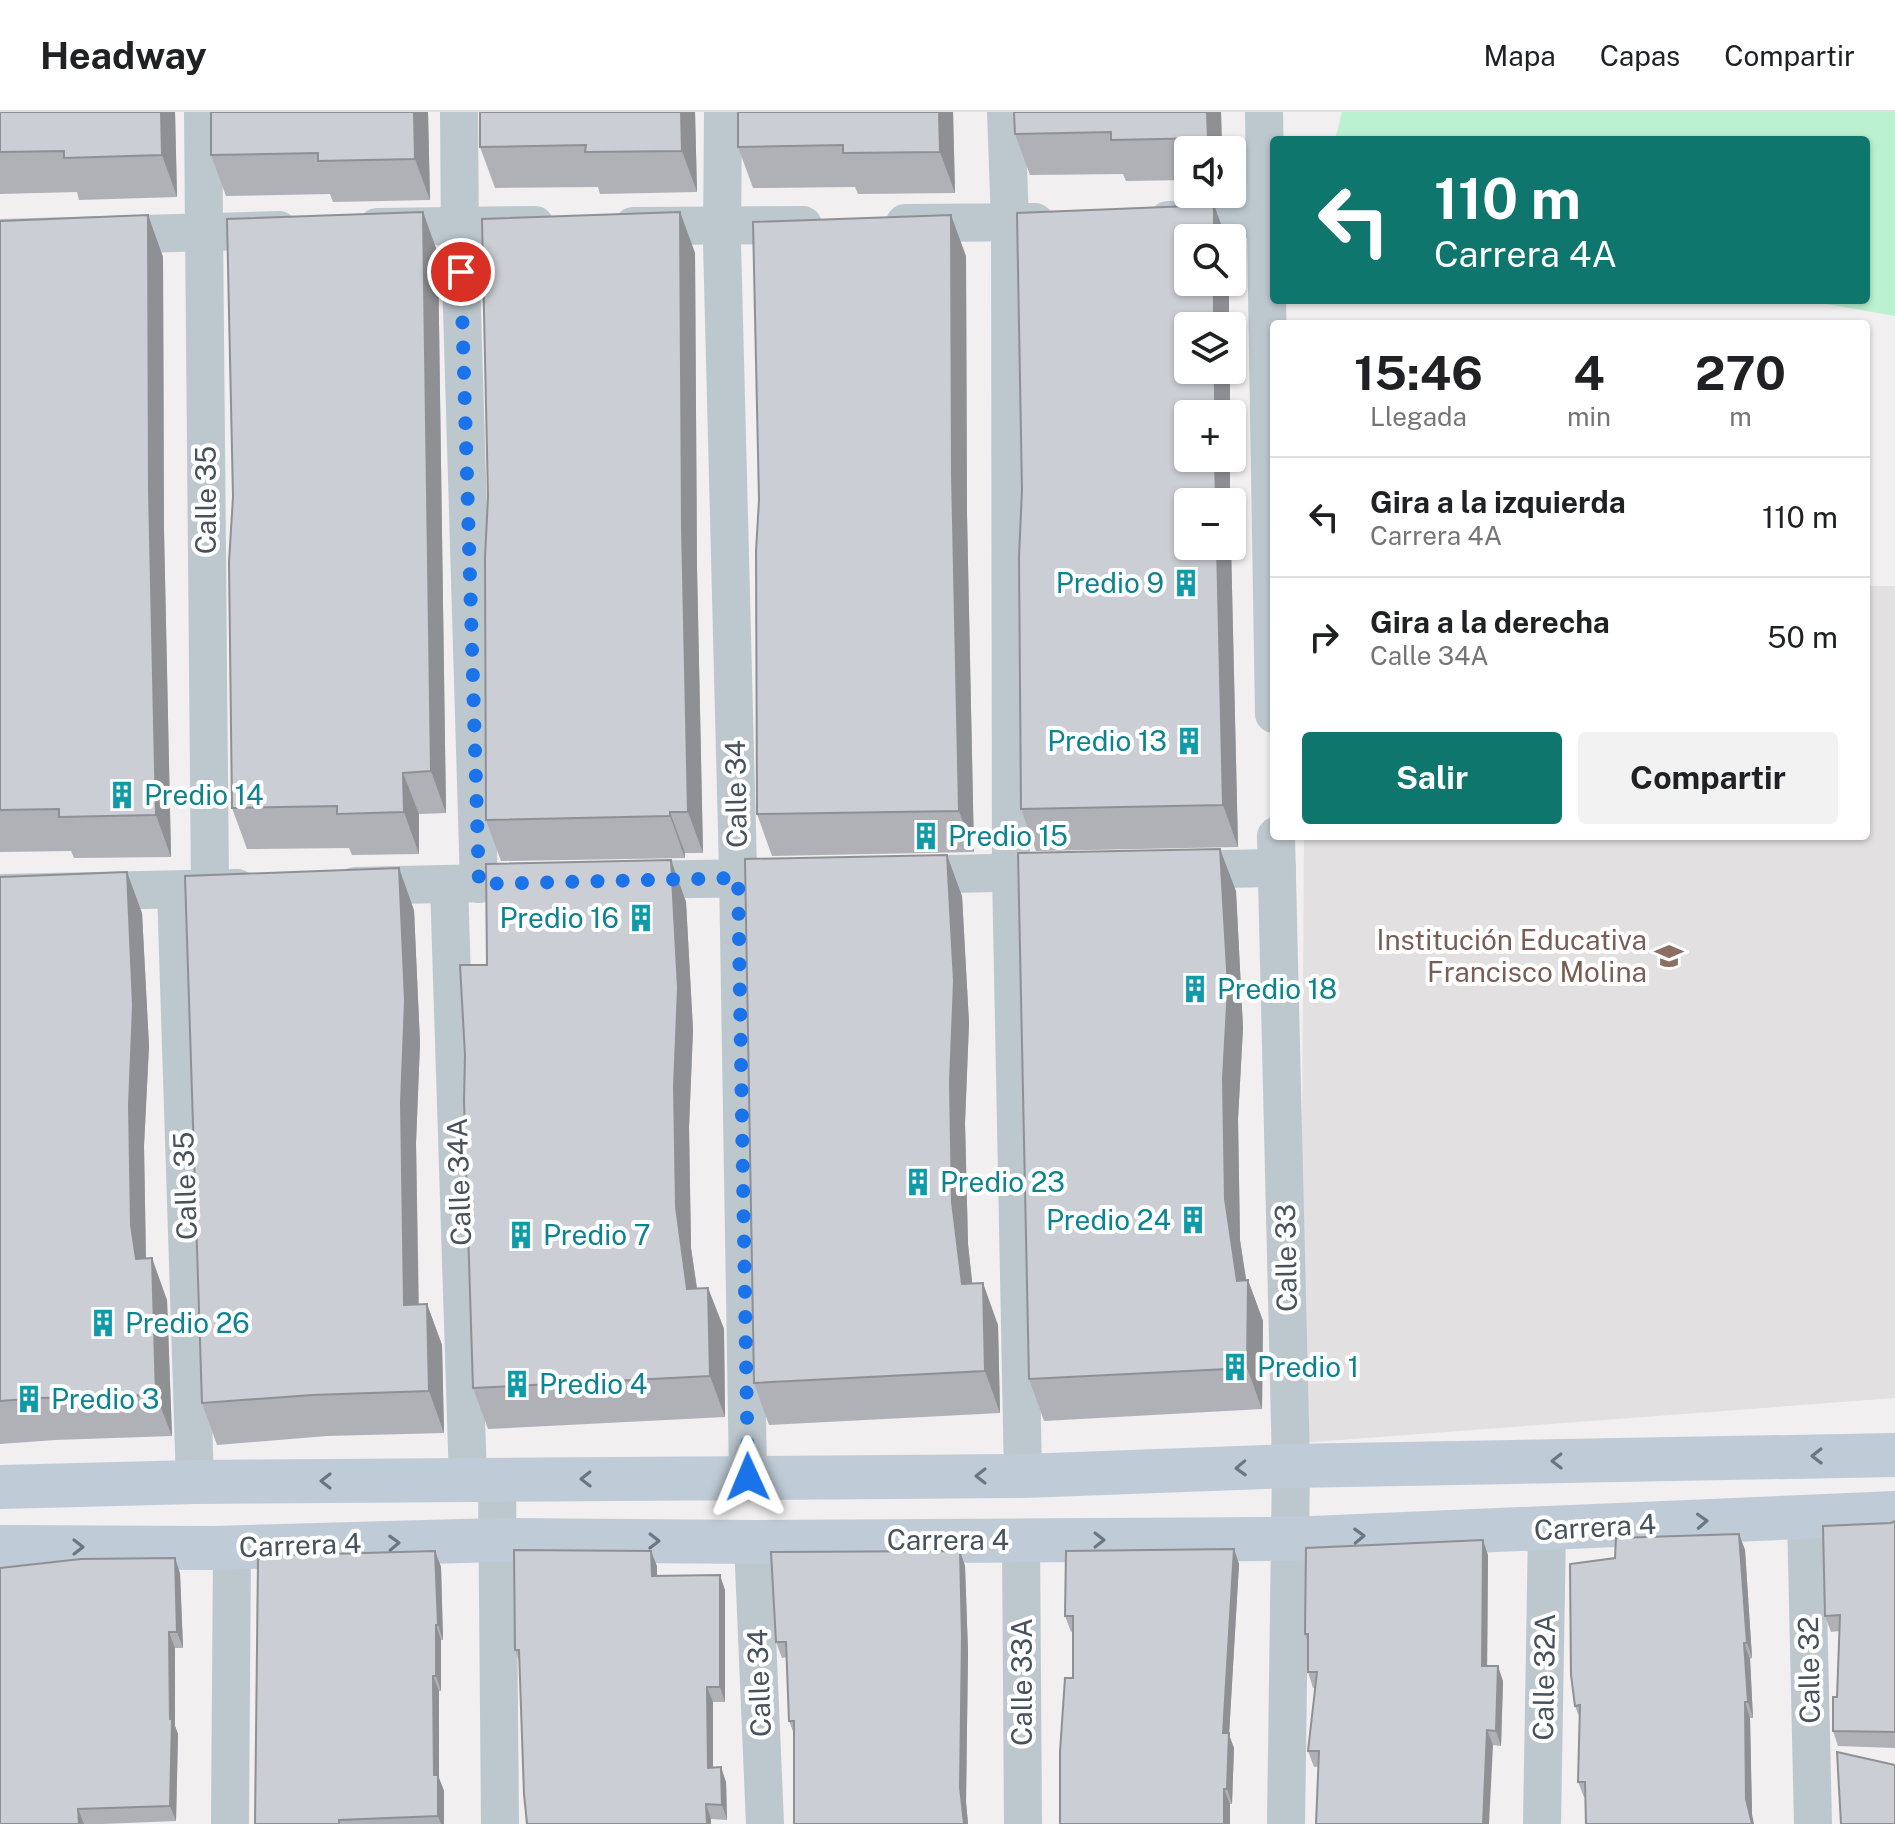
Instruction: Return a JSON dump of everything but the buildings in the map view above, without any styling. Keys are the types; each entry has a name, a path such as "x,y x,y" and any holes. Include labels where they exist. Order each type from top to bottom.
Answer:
{"main road":[{"path":"0,1487 195,1482 1023,1476 1291,1466 1895,1455"},
{"name":"Carrera 4","path":"0,1547 232,1548 497,1540 1289,1539 1895,1513"}],"street":[{"name":"Calle 35","path":"195,1482 193,889 203,112"},
{"name":"Calle 34A","path":"459,112 464,884 483,1481 497,1540 500,1824"},
{"name":"Calle 34","path":"723,112 722,226 738,878 748,1477"},
{"path":"1006,112 1010,222 1011,873 1023,1476"},
{"path":"1264,112 1270,466"},
{"path":"1138,220 1266,219"},
{"path":"0,238 460,224 722,226 1074,221"},
{"path":"1136,870 1276,852"},
{"name":"Calle 33","path":"1276,852 1291,1466 1286,1824"},
{"path":"875,875 1074,871"},
{"path":"322,887 799,877"},
{"path":"0,893 274,888"},
{"name":"Calle 32","path":"1806,1516 1813,1824"},
{"name":"Calle 32A","path":"1542,1824 1547,1529"},
{"name":"Calle 33A","path":"1021,1540 1023,1824"},
{"name":"Calle 34","path":"753,1542 765,1824"},
{"path":"230,1824 232,1548"}],"shaded area":[{"path":"1870,586 1895,586 1895,1398 1300,1443 1304,840 1870,840"}],"green space":[{"path":"1342,112 1895,112 1895,316 1827,304 1870,304 1870,136 1336,136"}],"place":[{"name":"Predio 9","path":"1186,583"},
{"name":"Predio 13","path":"1189,741"},
{"name":"Predio 14","path":"122,795"},
{"name":"Predio 15","path":"926,836"},
{"name":"Predio 16","path":"641,918"},
{"name":"Institución Educativa Francisco Molina","path":"1669,956"},
{"name":"Predio 18","path":"1195,989"},
{"name":"Predio 23","path":"918,1182"},
{"name":"Predio 24","path":"1193,1220"},
{"name":"Predio 7","path":"521,1235"},
{"name":"Predio 26","path":"103,1323"},
{"name":"Predio 1","path":"1235,1367"},
{"name":"Predio 4","path":"517,1384"},
{"name":"Predio 3","path":"29,1399"}],"route":[{"path":"461,272 479,884 738,878 748,1477"}]}
